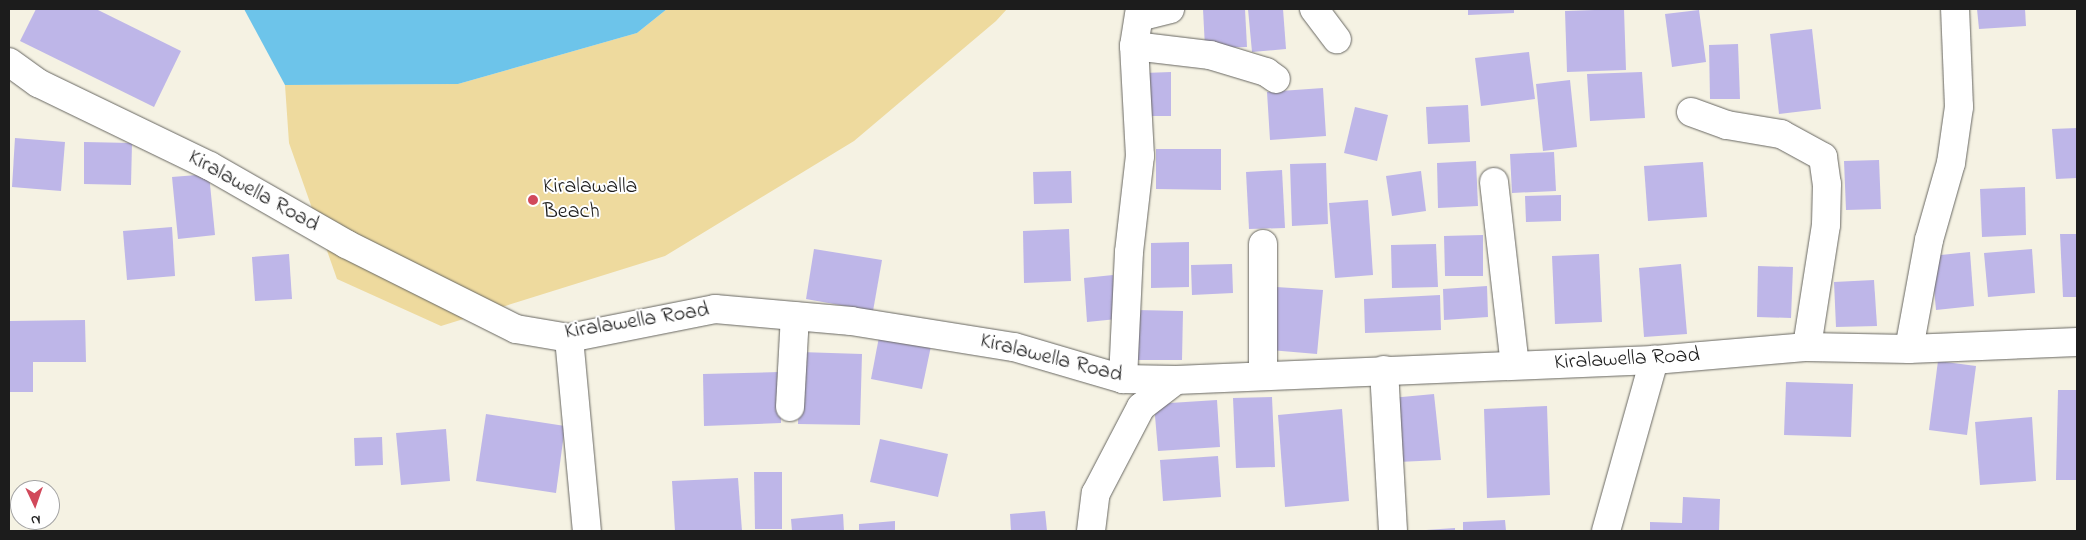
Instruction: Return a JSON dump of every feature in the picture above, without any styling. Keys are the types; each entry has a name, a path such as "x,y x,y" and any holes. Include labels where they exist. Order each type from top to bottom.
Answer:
{"street":[{"path":"1123,379 1129,252 1140,156 1134,46 1140,13 1170,9"},
{"path":"1314,9 1337,39"},
{"path":"1909,349 1929,240 1951,162 1959,107 1955,9"},
{"path":"1134,46 1210,55 1266,72 1276,79"},
{"name":"Kiralawella Road","path":"9,62 38,83 210,166 346,244 516,329 568,338 715,309 851,321 1014,346 1123,379 1176,380 1654,360 1806,347 1909,349 2077,342"},
{"path":"1691,112 1727,125 1781,134 1823,157 1827,184 1826,225 1806,347"},
{"path":"1494,182 1515,365"},
{"path":"1263,244 1263,376"},
{"path":"790,408 795,316"},
{"path":"568,338 587,531"},
{"path":"1606,531 1654,360"},
{"path":"1384,370 1393,531"},
{"name":"Kiralawella Road","path":"1091,531 1096,493 1141,407 1176,380"}],"sand":[{"name":"Kiralawalla Beach","path":"667,9 1007,9 996,21 854,141 665,256 441,326 337,279 289,143 285,85 458,84 637,33"}],"water":[{"path":"244,9 667,9 637,33 458,84 285,85"}],"building":[{"path":"36,9 96,9 181,51 154,107 20,41"},
{"path":"1203,9 1245,9 1247,47 1205,48"},
{"path":"1248,9 1283,9 1286,49 1252,52"},
{"path":"1468,9 1514,9 1514,13 1468,15"},
{"path":"1624,9 1626,70 1567,72 1565,11"},
{"path":"1977,9 2025,9 2026,26 1979,29"},
{"path":"1699,10 1706,62 1672,67 1665,14"},
{"path":"1812,29 1821,109 1779,114 1770,34"},
{"path":"1738,44 1740,99 1710,99 1709,45"},
{"path":"1529,52 1535,99 1481,106 1475,58"},
{"path":"1171,72 1171,116 1144,116 1144,73"},
{"path":"1642,72 1645,118 1590,121 1587,74"},
{"path":"1570,80 1577,147 1543,151 1536,84"},
{"path":"1323,88 1326,136 1270,140 1267,92"},
{"path":"1468,105 1470,142 1428,144 1426,107"},
{"path":"1355,107 1388,115 1377,161 1344,153"},
{"path":"2077,128 2077,178 2056,179 2052,129"},
{"path":"15,138 65,142 61,191 12,187"},
{"path":"84,142 132,143 131,185 84,184"},
{"path":"1156,149 1221,149 1221,190 1156,189"},
{"path":"1554,152 1556,191 1512,193 1510,154"},
{"path":"1879,160 1881,209 1846,210 1844,161"},
{"path":"1476,161 1478,206 1438,208 1437,163"},
{"path":"1703,162 1707,217 1648,221 1644,166"},
{"path":"1326,163 1328,224 1292,226 1290,164"},
{"path":"1282,170 1285,228 1249,229 1246,172"},
{"path":"1071,171 1072,203 1034,204 1033,172"},
{"path":"1421,171 1426,211 1392,216 1386,176"},
{"path":"209,174 215,235 178,239 172,177"},
{"path":"2025,187 2026,235 1982,237 1980,189"},
{"path":"1561,195 1561,221 1526,222 1525,196"},
{"path":"1368,200 1373,275 1335,278 1329,203"},
{"path":"172,227 175,276 127,280 123,231"},
{"path":"1069,229 1071,281 1024,283 1023,231"},
{"path":"2060,234 2077,234 2077,297 2063,297"},
{"path":"1483,235 1483,276 1445,276 1444,236"},
{"path":"1189,242 1189,287 1151,288 1151,243"},
{"path":"1436,244 1438,287 1392,288 1391,245"},
{"path":"814,249 882,260 873,311 806,299"},
{"path":"2032,249 2035,293 1988,297 1984,253"},
{"path":"1970,252 1974,306 1936,310 1931,256"},
{"path":"289,254 292,299 255,301 252,257"},
{"path":"1599,254 1602,322 1555,324 1552,256"},
{"path":"1232,264 1233,293 1192,295 1191,265"},
{"path":"1681,264 1687,334 1644,337 1639,268"},
{"path":"1758,266 1793,267 1791,318 1757,317"},
{"path":"1113,275 1117,319 1087,322 1084,278"},
{"path":"1874,280 1877,326 1836,327 1834,282"},
{"path":"1487,286 1488,317 1444,320 1443,289"},
{"path":"1276,287 1323,290 1317,354 1270,350"},
{"path":"1440,295 1441,330 1365,333 1364,299"},
{"path":"1136,310 1183,311 1182,360 1135,360"},
{"path":"85,320 86,362 33,362 33,392 9,392 9,321"},
{"path":"879,337 931,346 922,389 871,379"},
{"path":"800,352 862,354 860,425 798,424"},
{"path":"1938,361 1976,366 1967,435 1929,430"},
{"path":"780,372 781,423 704,426 703,374"},
{"path":"1786,382 1853,384 1851,437 1784,435"},
{"path":"2058,390 2077,390 2077,480 2056,480"},
{"path":"1434,394 1441,460 1398,462 1391,398"},
{"path":"1272,397 1275,467 1236,468 1233,398"},
{"path":"1217,400 1220,447 1158,451 1154,404"},
{"path":"1547,406 1550,495 1487,498 1484,409"},
{"path":"1342,409 1349,501 1285,507 1278,415"},
{"path":"486,414 565,426 556,493 476,481"},
{"path":"2032,417 2036,481 1980,485 1975,422"},
{"path":"446,429 450,481 401,485 396,433"},
{"path":"382,437 383,465 355,466 354,438"},
{"path":"880,439 948,454 938,497 870,482"},
{"path":"1218,456 1221,497 1163,501 1160,460"},
{"path":"754,472 782,472 782,529 755,529"},
{"path":"738,478 742,531 675,531 672,481"},
{"path":"1683,497 1720,499 1719,531 1650,531 1650,522 1682,523"},
{"path":"1045,511 1047,531 1011,531 1010,514"},
{"path":"843,514 844,531 792,531 791,519"},
{"path":"1505,520 1506,531 1463,531 1463,522"},
{"path":"895,521 895,531 859,531 859,524"},
{"path":"1455,528 1455,531 1426,531 1426,530"}],"place":[{"name":"Kiralawalla Beach","path":"533,200"}]}
